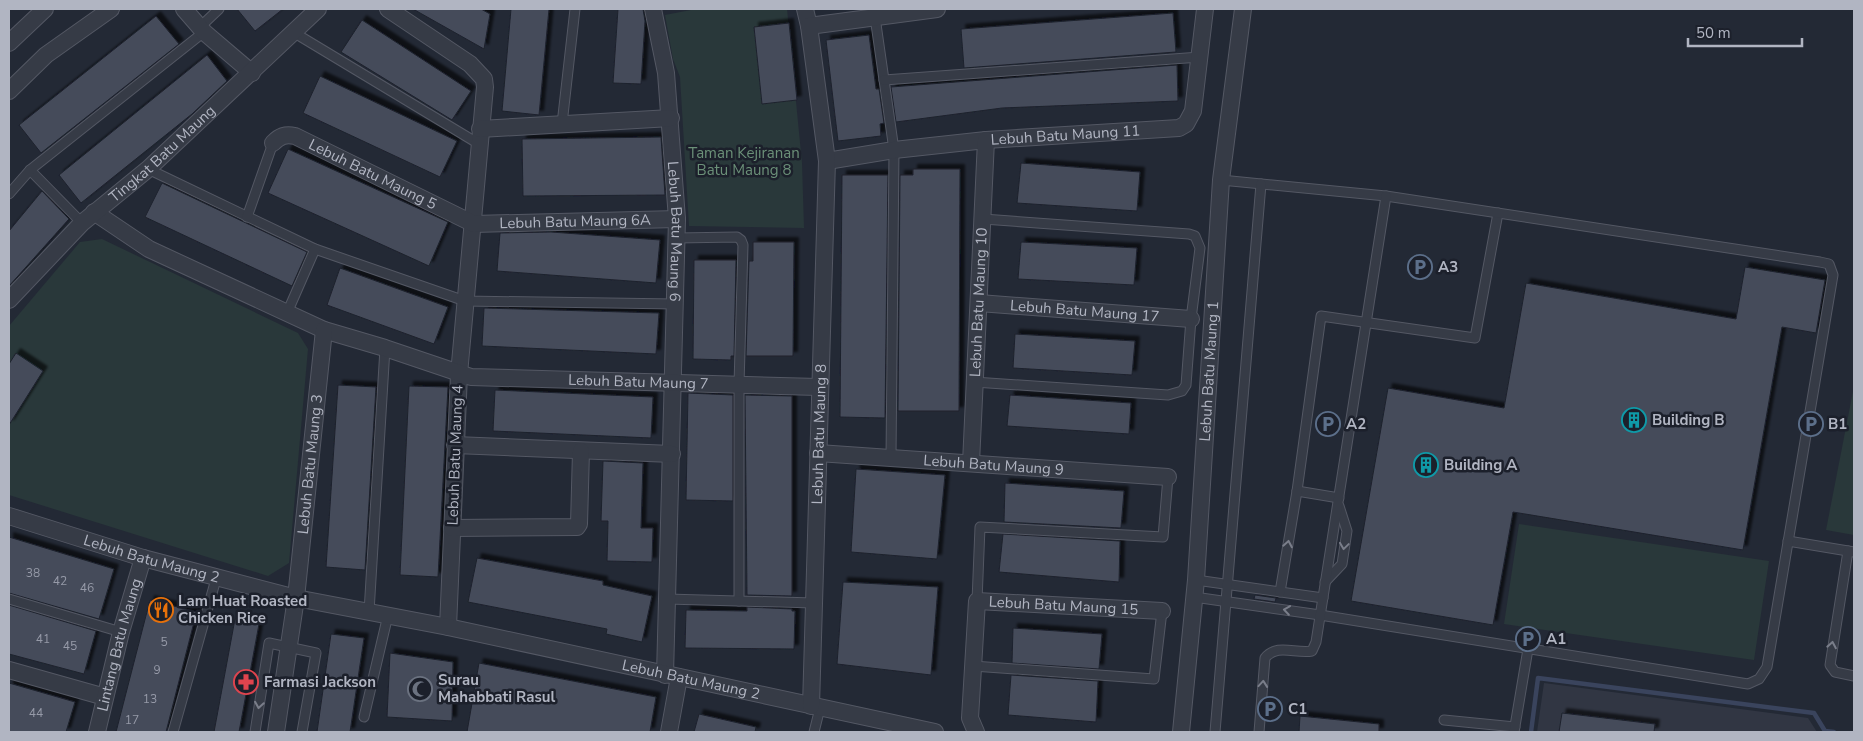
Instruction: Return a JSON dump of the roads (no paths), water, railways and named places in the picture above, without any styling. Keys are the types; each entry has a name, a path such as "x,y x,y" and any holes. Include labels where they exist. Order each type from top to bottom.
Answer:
{"street":[{"path":"9,91 46,55 111,9"},
{"path":"184,9 202,29 252,73"},
{"name":"Tingkat Batu Maung","path":"9,300 88,218 148,169 318,9"},
{"name":"Lebuh Batu Maung 4","path":"388,9 479,71 484,79 485,86 459,374 448,627"},
{"name":"Lebuh Batu Maung 6","path":"653,9 666,73 671,118 677,219 667,599 672,676 669,732"},
{"path":"805,9 809,26 937,9"},
{"name":"Lebuh Batu Maung 11","path":"827,160 894,150 986,140 1179,128 1186,124 1193,111 1205,9"},
{"name":"Lebuh Batu Maung 1","path":"1181,732 1196,580 1221,180 1242,9"},
{"path":"9,43 34,12"},
{"name":"Lebuh Batu Maung 8","path":"809,26 827,160 818,387 814,603 815,707"},
{"path":"480,136 562,124 671,118"},
{"name":"Lebuh Batu Maung 5","path":"273,143 279,137 287,134 295,136 474,224"},
{"name":"Lebuh Batu Maung 10","path":"971,463 986,140"},
{"path":"88,218 149,249 324,330 385,348 459,374"},
{"name":"Lebuh Batu Maung 6A","path":"474,224 677,219"},
{"name":"Lebuh Batu Maung 17","path":"979,304 1191,319"},
{"name":"Lebuh Batu Maung 3","path":"276,732 296,598 324,330"},
{"name":"Lebuh Batu Maung 7","path":"459,374 471,377 818,387"},
{"path":"455,445 672,454"},
{"path":"452,528 577,527 579,524 581,450"},
{"name":"Lebuh Batu Maung 9","path":"818,452 1168,477"},
{"name":"Lebuh Batu Maung 2","path":"9,516 216,579 296,598"},
{"name":"Lintang Batu Maung","path":"97,732 121,632 143,558"},
{"path":"296,598 448,627"},
{"name":"Lebuh Batu Maung 15","path":"976,732 970,718 977,601 1162,611"},
{"name":"Lebuh Batu Maung 2","path":"448,627 935,732"},
{"path":"9,670 105,697"}],"lane":[{"path":"9,194 30,170 202,29 220,9"},
{"path":"562,124 575,9"},
{"path":"875,17 894,150 891,458"},
{"path":"293,32 480,136"},
{"path":"884,80 1200,58"},
{"path":"247,217 273,143"},
{"path":"148,169 315,249 465,301 676,304"},
{"path":"30,170 88,218"},
{"path":"1194,597 1320,615 1748,684 1759,679 1767,667 1833,275 1828,264 1386,196 1221,180"},
{"path":"1215,732 1261,184"},
{"path":"1259,732 1265,658 1270,652 1280,649 1302,653 1312,651 1316,642 1386,196"},
{"path":"1280,592 1297,491 1321,316 1475,338 1498,213"},
{"path":"974,382 1175,395 1182,391 1186,385 1191,319 1200,248 1195,236 982,219"},
{"path":"677,238 736,237 741,240 739,601"},
{"path":"287,313 315,249"},
{"path":"369,612 385,348"},
{"path":"977,601 980,527 1163,537 1168,477"},
{"path":"1297,491 1338,501"},
{"path":"1324,583 1342,564 1346,531 1338,501"},
{"path":"1788,541 1851,551 1829,661 1835,672 1854,676"},
{"path":"173,732 216,579"},
{"path":"1196,580 1323,598"},
{"path":"9,599 121,632"},
{"path":"667,599 814,603"},
{"path":"973,666 1154,679 1162,611"},
{"path":"364,716 388,615"},
{"path":"255,732 269,643 316,653 302,732"},
{"path":"1444,720 1515,729 1528,649"},
{"path":"814,732 815,707"}],"waterway":[{"path":"1531,732 1538,678 1814,713 1825,731 1834,732"}],"place":[{"name":"A3","path":"1420,267"},
{"name":"Building B","path":"1634,420"},
{"name":"A2","path":"1328,424"},
{"name":"B1","path":"1811,424"},
{"name":"Building A","path":"1426,465"},
{"name":"Lam Huat Roasted Chicken Rice","path":"161,610"},
{"name":"A1","path":"1528,639"},
{"name":"Farmasi Jackson","path":"246,682"},
{"name":"Surau Mahabbati Rasul","path":"420,689"},
{"name":"C1","path":"1270,709"}],"park label":[{"name":"Taman Kejiranan Batu Maung 8","path":"744,162"}]}
